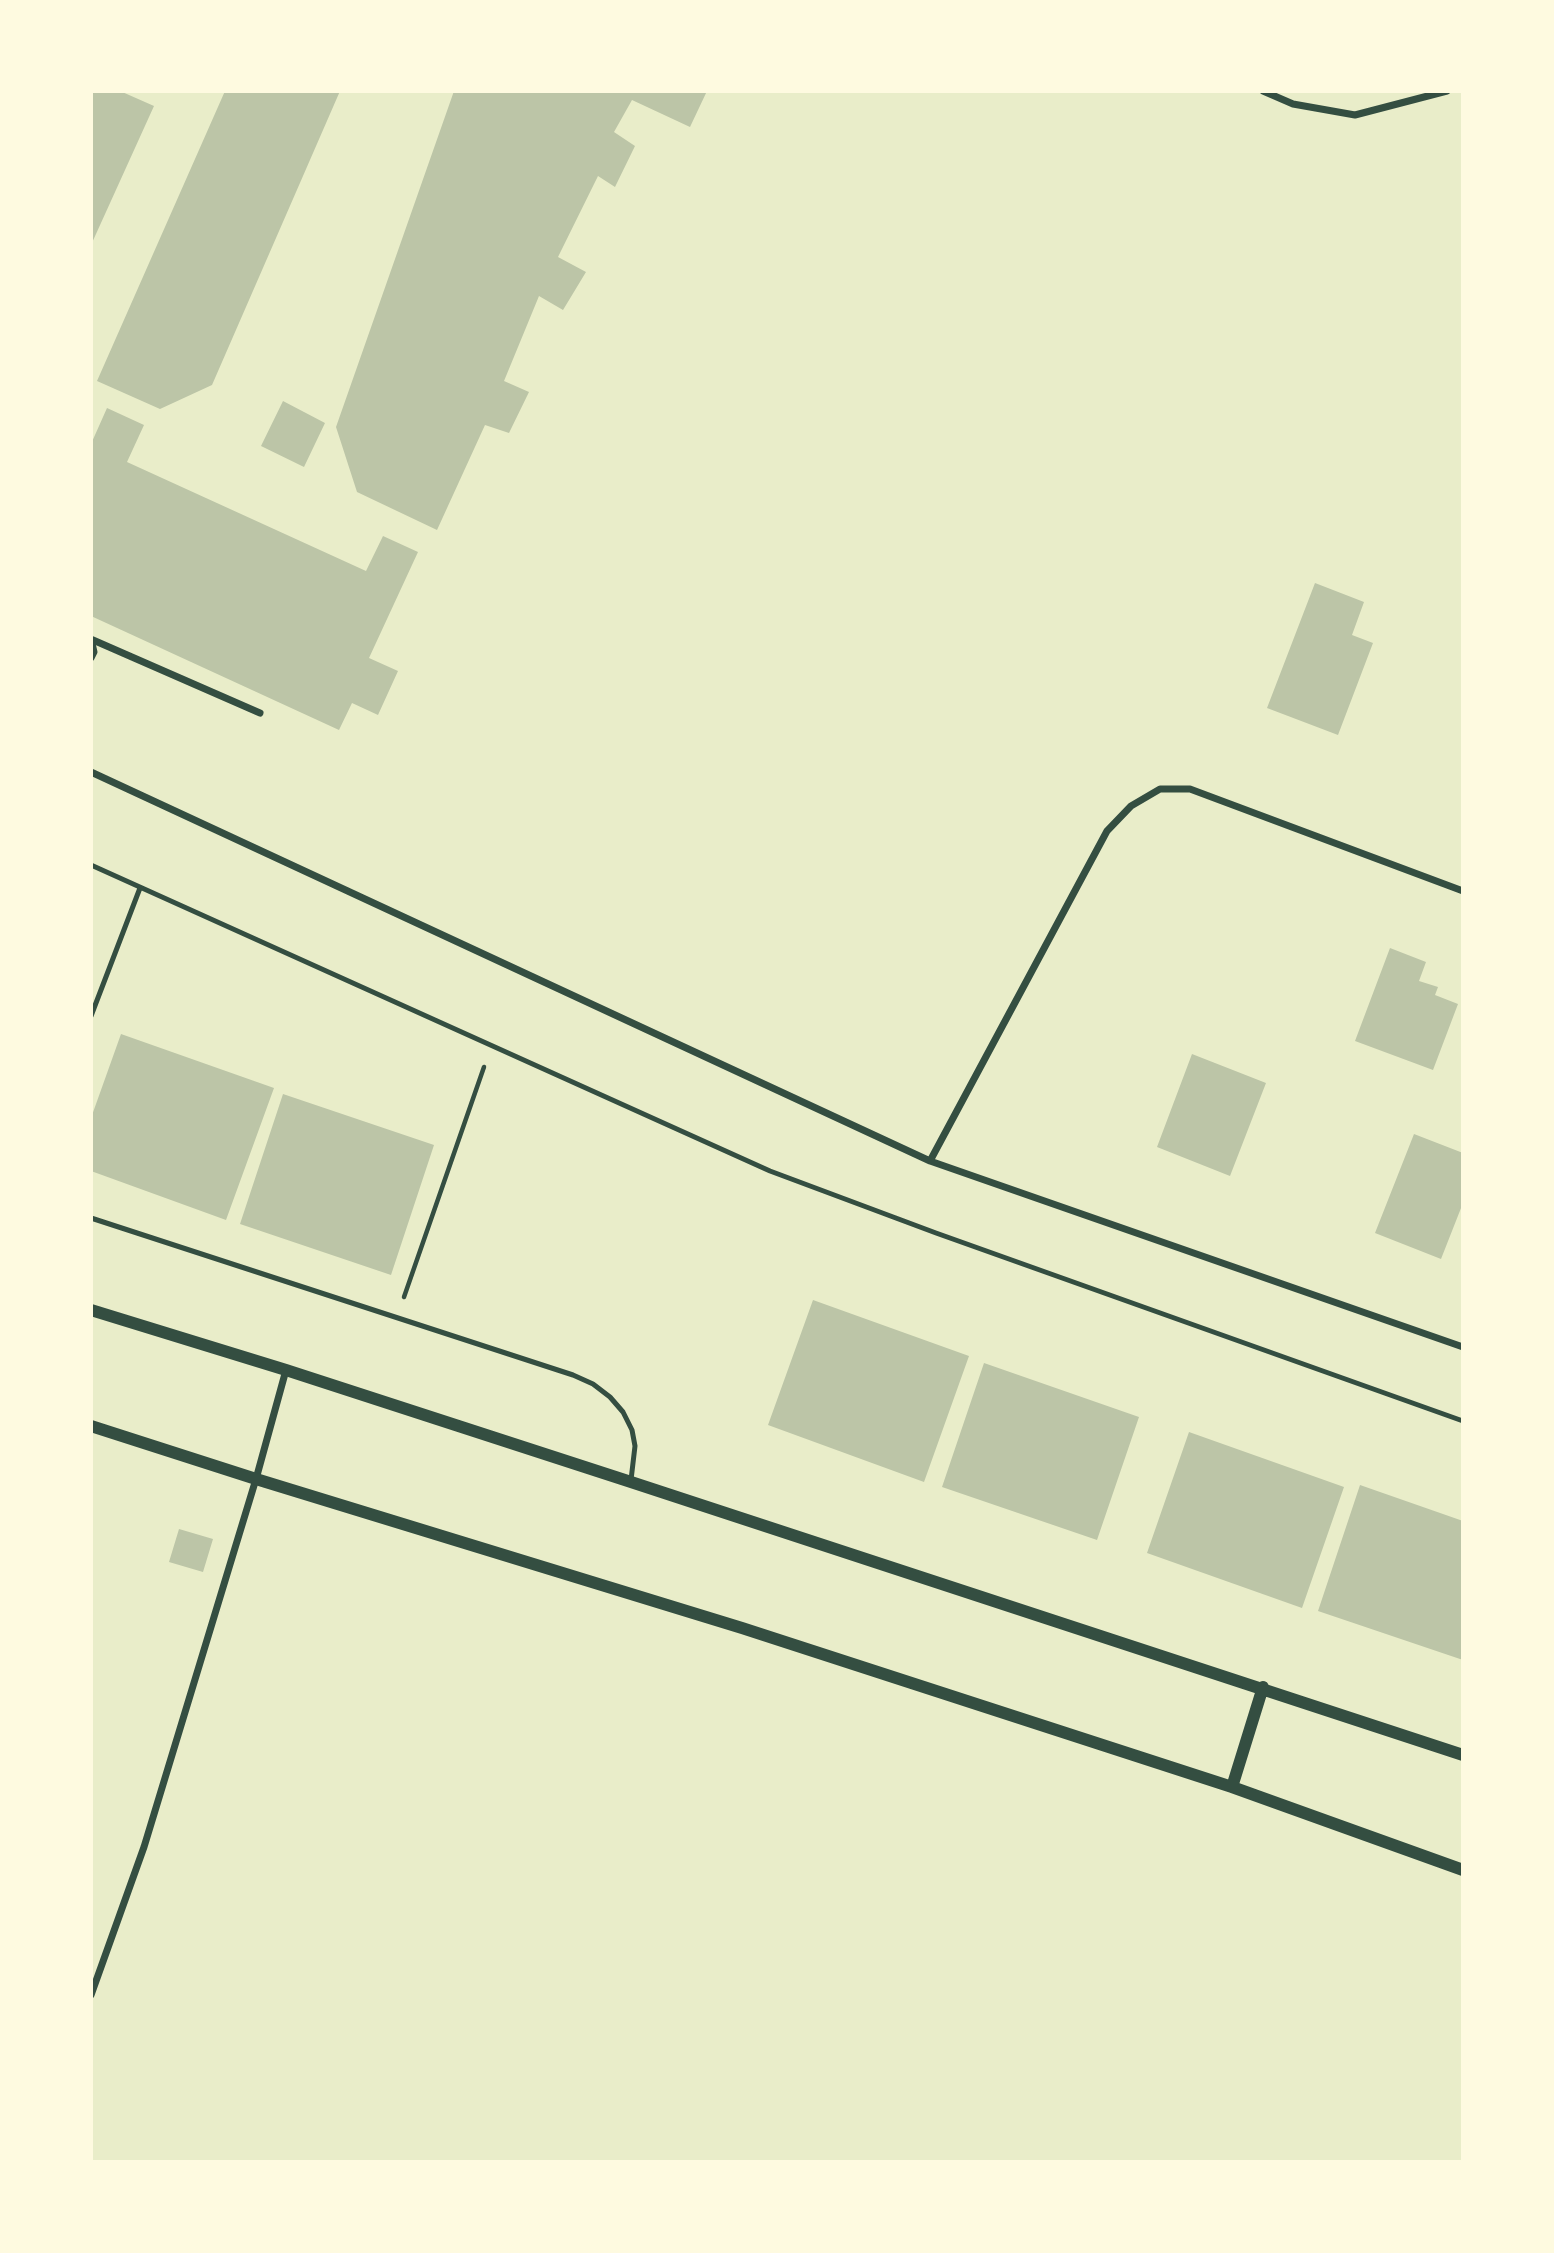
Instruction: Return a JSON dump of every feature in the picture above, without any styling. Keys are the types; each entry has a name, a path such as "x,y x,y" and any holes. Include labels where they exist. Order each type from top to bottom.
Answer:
{"street":[{"path":"1263,91 1293,104 1355,115 1447,91"},
{"path":"91,658 94,652 92,640"},
{"path":"92,640 260,713"},
{"path":"91,772 930,1161 1463,1347"},
{"path":"930,1161 1107,831 1131,806 1160,789 1190,789 1463,891"},
{"path":"91,1310 286,1370 1463,1755"},
{"path":"91,1995 144,1847 256,1479 286,1370"},
{"path":"91,1426 742,1628 1232,1787 1463,1870"},
{"path":"1232,1787 1263,1688"}],"lane":[{"path":"91,865 689,1136 794,1180 1463,1421"},
{"path":"91,1016 141,888"},
{"path":"91,1217 593,1384 611,1397 632,1430 635,1446 631,1482"}],"path":[{"path":"397,1318 491,1046"}],"building":[{"path":"91,91 120,91 154,106 91,245"},
{"path":"225,91 340,91 212,385 160,409 97,381"},
{"path":"454,91 707,91 690,127 632,100 614,132 635,146 615,187 598,176 558,257 586,272 563,310 539,296 504,381 529,392 509,433 485,425 437,530 357,492 336,427"},
{"path":"283,401 325,423 304,467 261,446"},
{"path":"107,408 144,425 127,462 366,571 383,536 418,552 369,658 398,671 378,715 352,703 339,730 91,616 91,444"},
{"path":"1315,583 1364,602 1352,635 1373,643 1338,735 1267,708"},
{"path":"1390,948 1426,962 1419,981 1438,987 1435,995 1458,1004 1433,1070 1355,1041"},
{"path":"121,1034 274,1088 226,1220 91,1171 91,1118"},
{"path":"1192,1054 1266,1083 1230,1176 1157,1147"},
{"path":"283,1094 434,1145 391,1275 240,1224"},
{"path":"1414,1134 1463,1153 1463,1203 1441,1259 1375,1233"},
{"path":"813,1300 969,1356 924,1482 768,1425"},
{"path":"984,1363 1139,1417 1097,1540 942,1487"},
{"path":"1189,1432 1344,1487 1302,1608 1147,1553"},
{"path":"1360,1485 1463,1521 1463,1660 1318,1611"},
{"path":"179,1529 213,1539 203,1572 169,1562"}]}
